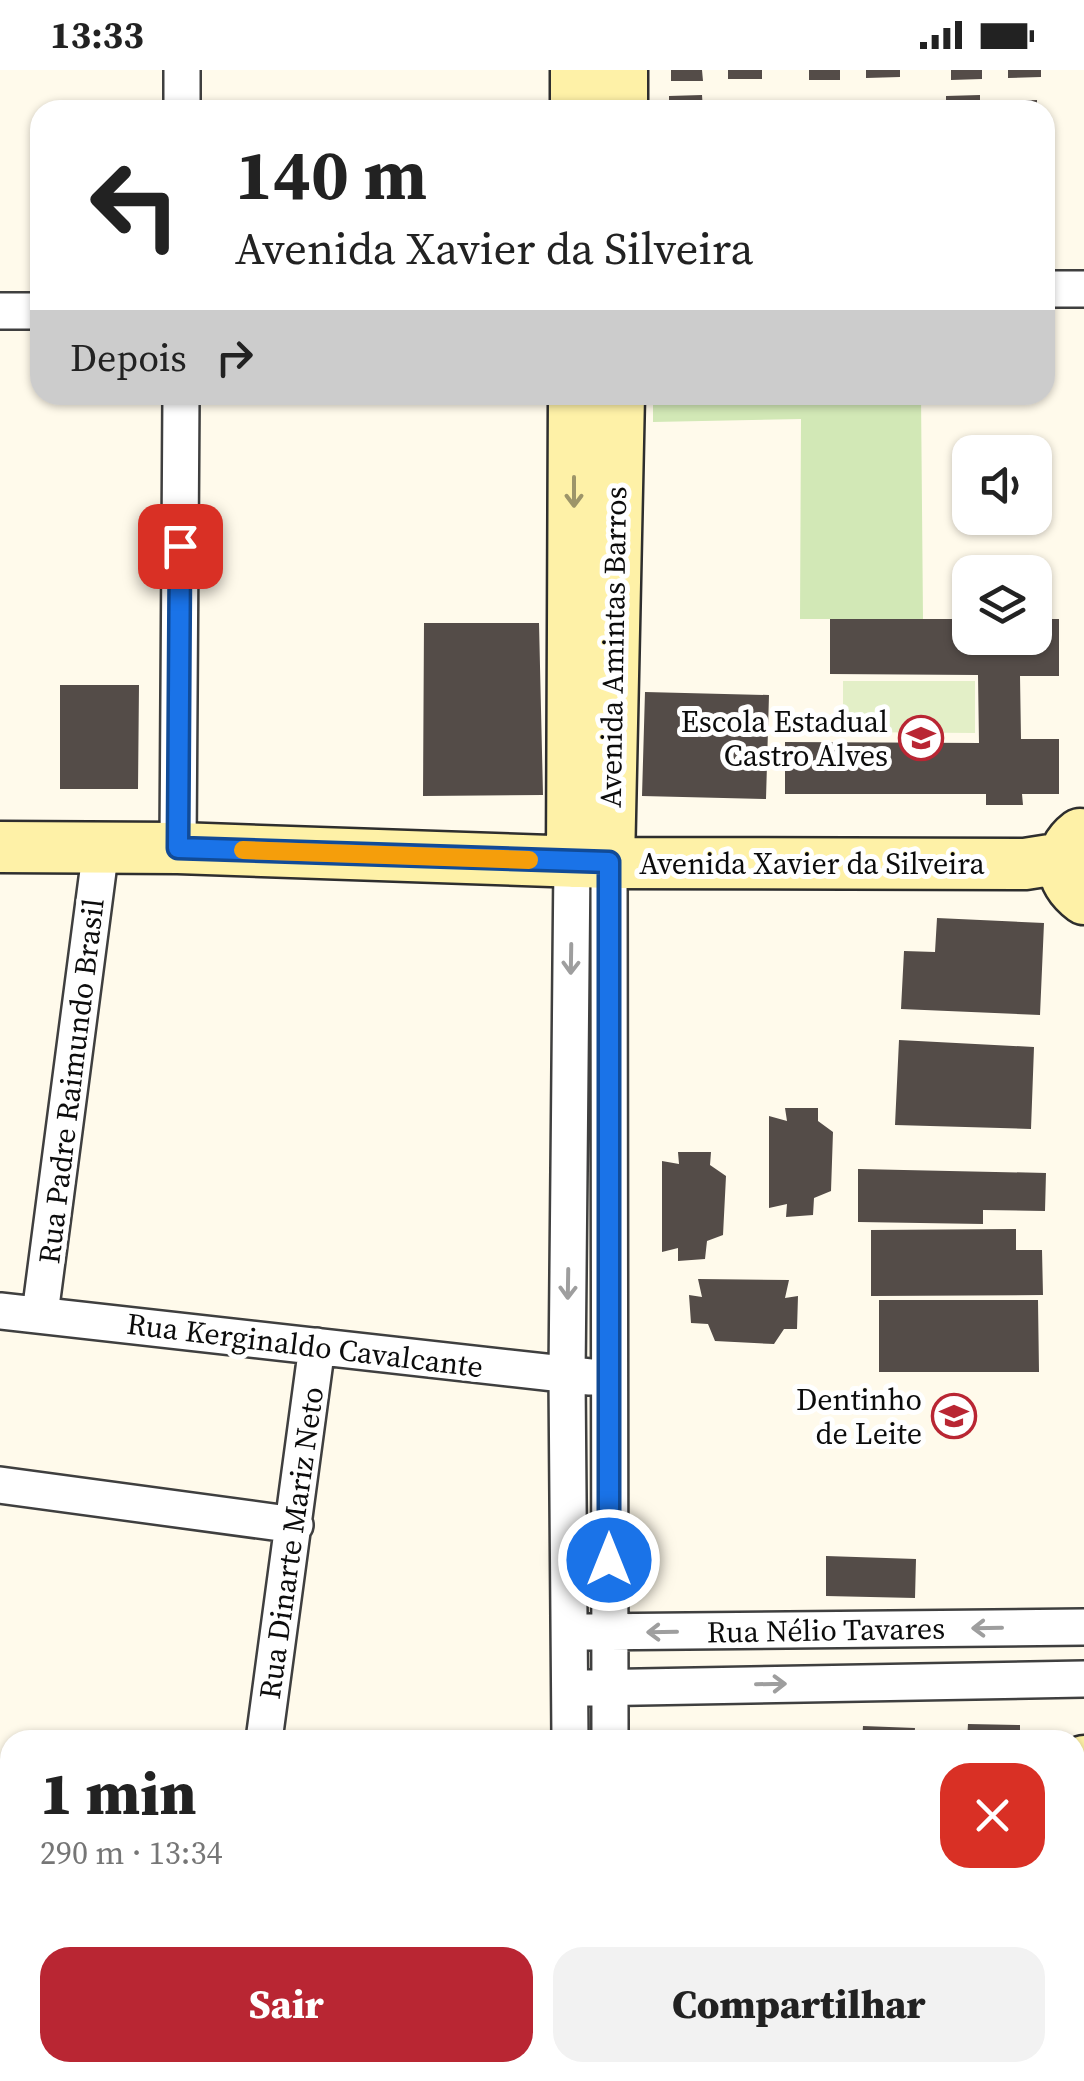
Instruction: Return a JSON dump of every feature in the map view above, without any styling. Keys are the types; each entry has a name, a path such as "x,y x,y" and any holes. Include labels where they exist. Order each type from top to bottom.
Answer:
{"street":[{"path":"182,70 182,100"},
{"path":"576,70 576,100"},
{"path":"622,70 622,100"},
{"path":"1055,289 1084,288"},
{"path":"0,310 30,311"},
{"path":"178,848 181,405"},
{"name":"Avenida Amintas Barros","path":"574,405 609,1378 610,1730"},
{"name":"Avenida Amintas Barros","path":"570,1730 567,1376 591,862 618,405"},
{"name":"Avenida Xavier da Silveira","path":"0,847 178,848 591,862 1065,867"},
{"name":"Rua Padre Raimundo Brasil","path":"40,1314 101,848"},
{"name":"Rua Kerginaldo Cavalcante","path":"0,1311 609,1378"},
{"name":"Rua Dinarte Mariz Neto","path":"265,1730 318,1346"},
{"path":"0,1485 295,1525"},
{"name":"Rua Nélio Tavares","path":"568,1632 1084,1627"},
{"name":"Rua Nélio Tavares","path":"568,1689 1084,1679"}],"green space":[{"path":"653,405 921,405 923,619 800,619 801,419 653,422"},
{"path":"843,681 975,681 975,733 843,732"}],"building":[{"path":"671,70 702,70 703,81 671,81"},
{"path":"728,70 762,70 762,79 728,79"},
{"path":"809,70 840,70 840,80 809,80"},
{"path":"866,70 900,70 900,77 866,78"},
{"path":"951,70 982,70 982,79 951,80"},
{"path":"1008,70 1041,70 1041,77 1008,78"},
{"path":"702,95 702,100 669,100 669,96"},
{"path":"980,95 980,100 946,100 946,96"},
{"name":"Escola Estadual Castro Alves","path":"830,619 952,619 952,655 1052,655 1052,619 1059,619 1059,676 1020,676 1021,739 1059,739 1059,794 1022,794 1023,805 986,805 986,794 785,794 785,742 979,743 978,675 830,674"},
{"path":"424,623 539,623 543,795 423,796"},
{"path":"60,685 139,685 138,789 60,789"},
{"path":"645,692 769,695 766,799 642,796"},
{"path":"937,918 1044,923 1040,1015 901,1009 904,951 935,952"},
{"path":"899,1040 1034,1047 1031,1129 895,1125"},
{"path":"785,1108 818,1108 818,1121 833,1132 831,1191 814,1198 813,1215 786,1217 787,1204 769,1208 769,1116 787,1121"},
{"path":"678,1152 711,1152 710,1165 726,1176 723,1235 707,1241 705,1259 678,1261 678,1248 662,1252 662,1161 679,1164"},
{"path":"858,1169 1046,1173 1045,1211 983,1210 983,1224 858,1222"},
{"path":"1016,1229 1016,1250 1042,1250 1043,1295 871,1296 871,1230"},
{"path":"698,1279 789,1280 785,1298 798,1296 797,1329 784,1329 774,1344 715,1341 708,1324 691,1323 689,1295 702,1297"},
{"path":"879,1300 1038,1300 1039,1372 879,1372"},
{"path":"826,1556 916,1559 915,1598 826,1596"},
{"path":"968,1724 1020,1725 1020,1730 968,1730"},
{"path":"863,1726 915,1728 915,1730 863,1730"}],"slow traffic":[{"path":"243,850 529,860"}],"place":[{"name":"Escola Estadual Castro Alves","path":"921,738"},
{"name":"Dentinho de Leite","path":"954,1416"}],"route":[{"path":"180,546 178,848 609,862 609,1560"}]}
